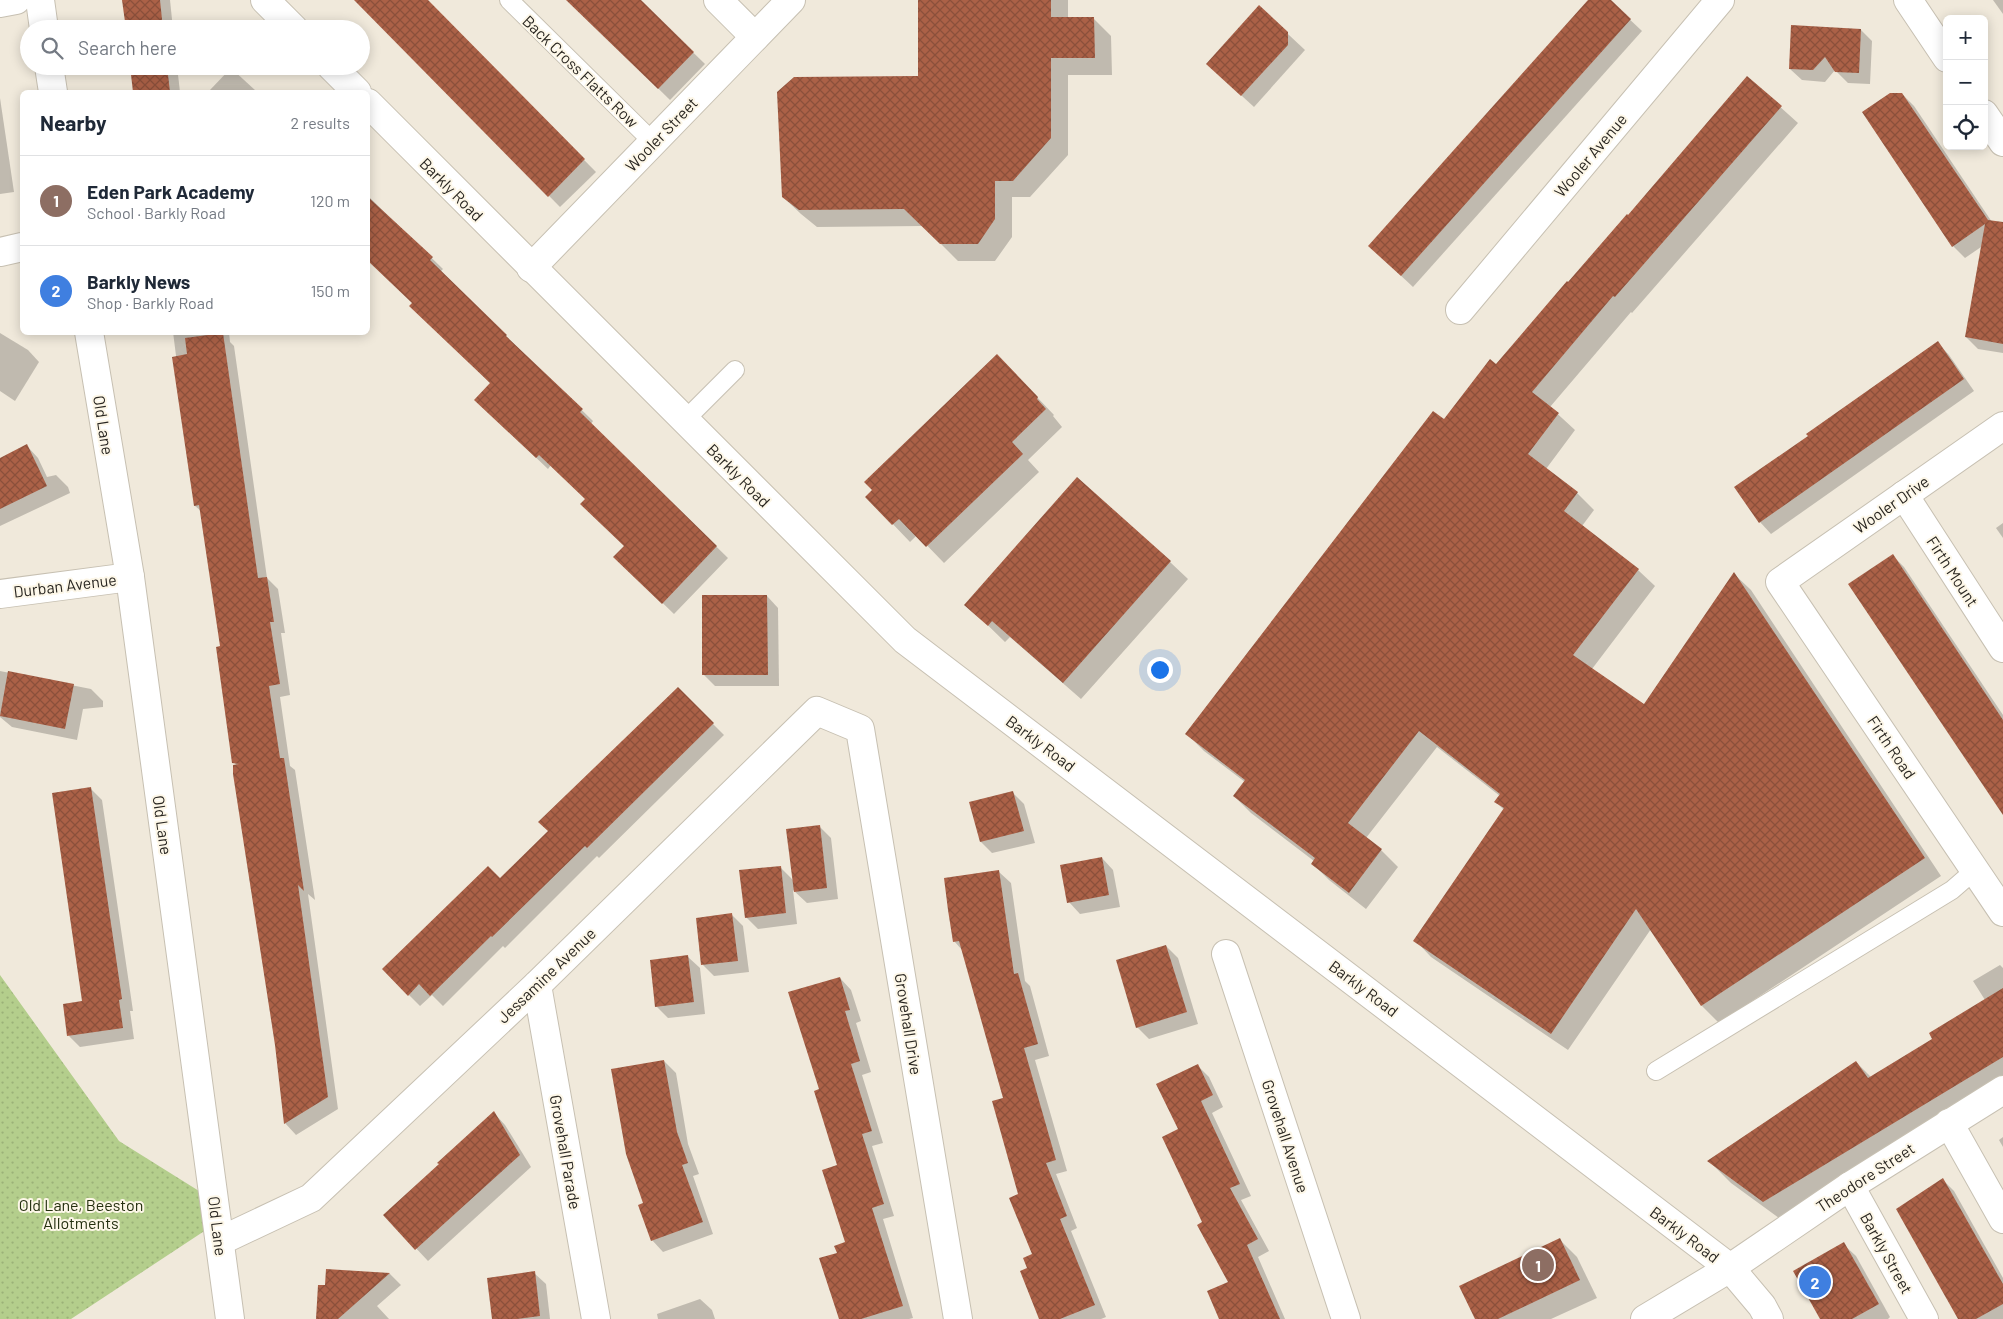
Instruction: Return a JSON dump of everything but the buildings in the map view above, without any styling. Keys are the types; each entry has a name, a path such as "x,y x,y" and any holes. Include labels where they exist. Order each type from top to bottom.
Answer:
{"street":[{"path":"0,3 16,0"},
{"path":"40,0 43,20"},
{"path":"265,0 285,20"},
{"path":"718,0 755,37"},
{"name":"Wooler Street","path":"531,268 792,0"},
{"name":"Wooler Avenue","path":"1460,310 1720,0"},
{"path":"1908,0 1943,52"},
{"path":"50,75 53,90"},
{"path":"340,75 355,90"},
{"name":"Barkly Road","path":"370,105 904,640 1730,1268 1762,1306 1770,1319"},
{"path":"1988,120 2003,142"},
{"path":"0,252 20,247"},
{"name":"Old Lane","path":"90,335 130,577 230,1319"},
{"name":"Wooler Drive","path":"1780,582 2003,426"},
{"name":"Firth Mount","path":"1904,495 2003,648"},
{"name":"Durban Avenue","path":"0,594 130,577"},
{"name":"Firth Road","path":"1780,582 2003,912"},
{"name":"Jessamine Avenue","path":"220,1241 312,1198 536,985 817,711 860,729"},
{"name":"Grovehall Drive","path":"860,729 958,1319"},
{"name":"Grovehall Avenue","path":"1226,954 1346,1319"},
{"name":"Grovehall Parade","path":"536,985 596,1319"},
{"name":"Theodore Street","path":"1645,1319 1730,1268 1850,1186 2003,1090"},
{"path":"1949,1123 2003,1219"},
{"name":"Barkly Street","path":"1850,1186 1924,1319"}],"lane":[{"name":"Back Cross Flatts Row","path":"508,0 654,142"},
{"path":"684,420 735,370"},
{"path":"1656,1071 1952,890 1974,870"}],"green space":[{"name":"Old Lane, Beeston Allotments","path":"0,975 119,1141 215,1201 218,1222 71,1319 0,1319"}],"place":[{"name":"Eden Park Academy","path":"1538,1265"},
{"name":"Barkly News","path":"1815,1282"}]}
